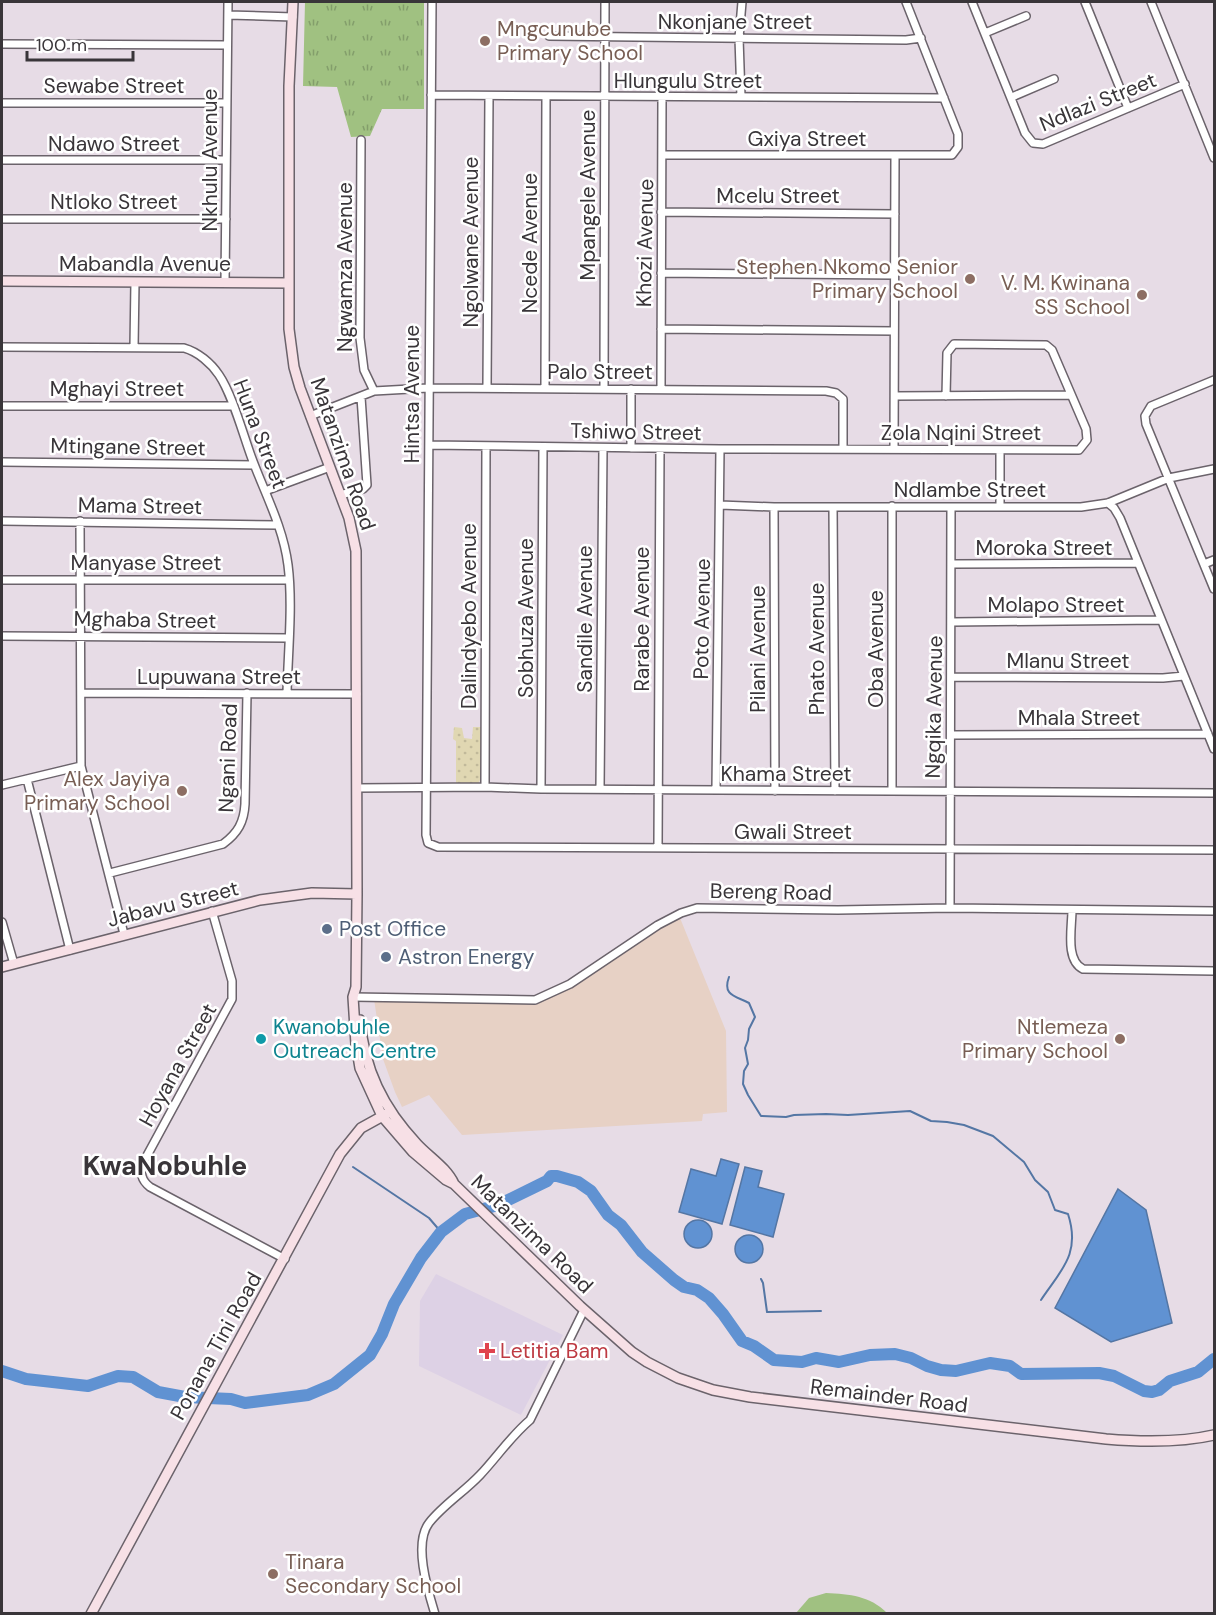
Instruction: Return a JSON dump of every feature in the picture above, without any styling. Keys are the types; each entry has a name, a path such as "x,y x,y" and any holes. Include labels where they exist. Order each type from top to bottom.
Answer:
{"street":[{"name":"Nkhulu Avenue","path":"225,283 228,2"},
{"name":"Matanzima Road","path":"293,2 289,86 289,329 294,367 351,525 356,551 356,1044 360,1068 386,1114 413,1152 454,1184 584,1310"},
{"name":"Hintsa Avenue","path":"426,787 432,2"},
{"name":"Mpangele Avenue","path":"604,389 605,2"},
{"path":"741,97 742,2"},
{"path":"906,2 944,98"},
{"name":"Ndlazi Street","path":"972,2 1025,133 1030,141 1037,144 1043,144 1185,84"},
{"path":"1085,2 1128,108"},
{"path":"1151,2 1215,158"},
{"path":"228,15 293,17"},
{"path":"985,33 1026,16"},
{"name":"Nkonjane Street","path":"549,36 906,40 921,38"},
{"path":"2,44 227,45"},
{"path":"1011,97 1054,79"},
{"name":"Hlungulu Street","path":"431,95 944,98"},
{"name":"Ngolwane Avenue","path":"487,387 489,96"},
{"name":"Ncede Avenue","path":"545,388 546,97"},
{"name":"Khozi Avenue","path":"661,388 662,98"},
{"name":"Gxiya Street","path":"663,155 950,156 958,147 958,137 944,98"},
{"name":"Sewabe Street","path":"2,103 226,103"},
{"name":"Ngwamza Avenue","path":"361,140 360,345 364,370 374,391"},
{"path":"894,449 895,156"},
{"name":"Ndawo Street","path":"2,160 226,160"},
{"name":"Mcelu Street","path":"661,212 895,213"},
{"name":"Ntloko Street","path":"2,219 226,219"},
{"path":"661,273 894,274"},
{"name":"Mabandla Avenue","path":"2,281 289,283"},
{"path":"134,347 135,282"},
{"path":"661,329 894,331"},
{"path":"895,396 946,396 1071,395 1052,350 1046,345 957,344 951,346 947,353 946,396"},
{"name":"Huna Street","path":"2,347 184,348 199,355 219,374 228,392 278,525 286,553 290,580 287,693"},
{"path":"1215,380 1158,402 1147,411 1145,416 1146,424 1215,589"},
{"name":"Palo Street","path":"310,416 374,391 428,387 832,391 840,395 844,403 843,449"},
{"path":"631,389 631,448"},
{"name":"Zola Nqini Street","path":"843,449 1079,450 1086,444 1087,434 1071,395"},
{"path":"340,495 363,489 367,485 361,397"},
{"name":"Mghayi Street","path":"2,406 232,406"},
{"name":"Tshiwo Street","path":"429,445 843,449"},
{"name":"Dalindyebo Avenue","path":"485,787 486,446"},
{"name":"Sobhuza Avenue","path":"541,789 543,447"},
{"name":"Sandile Avenue","path":"600,789 603,448"},
{"name":"Rarabe Avenue","path":"658,847 660,449"},
{"name":"Poto Avenue","path":"717,789 720,449"},
{"path":"1000,451 1000,507"},
{"name":"Mtingane Street","path":"2,462 254,465"},
{"path":"265,491 330,466"},
{"name":"Ndlambe Street","path":"720,505 1081,507 1108,503 1169,478 1215,469"},
{"path":"1108,503 1120,518 1215,749"},
{"name":"Oba Avenue","path":"892,506 892,791"},
{"name":"Pilani Avenue","path":"774,507 776,791"},
{"name":"Phato Avenue","path":"833,507 834,791"},
{"name":"Ngqika Avenue","path":"950,908 951,507"},
{"name":"Mama Street","path":"2,521 278,525"},
{"path":"80,521 81,765 124,934"},
{"path":"1204,564 1215,560"},
{"name":"Moroka Street","path":"952,564 1137,563"},
{"name":"Manyase Street","path":"2,580 290,580"},
{"name":"Molapo Street","path":"952,622 1161,620"},
{"name":"Mghaba Street","path":"2,636 288,638"},
{"name":"Mlanu Street","path":"951,677 1163,678 1185,676"},
{"name":"Lupuwana Street","path":"81,693 357,694"},
{"name":"Ngani Road","path":"110,873 223,844 238,831 246,804 247,693"},
{"name":"Mhala Street","path":"951,735 1208,734"},
{"path":"2,785 81,765"},
{"path":"27,779 70,950"},
{"name":"Gwali Street","path":"426,787 427,840 434,846 1215,850"},
{"name":"Khama Street","path":"357,788 1215,793"},
{"name":"Jabavu Street","path":"2,967 212,911 293,895 357,894"},
{"name":"Bereng Road","path":"356,995 535,1000 570,984 658,925 681,913 697,908 1215,911"},
{"path":"1072,910 1072,956 1075,964 1083,969 1215,971"},
{"name":"Hoyana Street","path":"212,911 232,981 232,999 143,1163 140,1171 141,1177 150,1187 285,1258"},
{"path":"2,922 14,964"},
{"name":"Ponana Tini Road","path":"91,1614 340,1154 361,1128 386,1114"},
{"path":"435,1614 422,1558 425,1530 436,1515 478,1477 530,1420 584,1310"},
{"name":"Remainder Road","path":"584,1310 616,1339 647,1362 678,1378 731,1394 1106,1439 1142,1442 1215,1435"}],"shaded area":[{"path":"680,918 726,1031 727,1112 703,1114 702,1121 462,1135 429,1095 402,1107 383,1059 374,999 537,1002 569,987 662,926"},
{"name":"Letitia Bam","path":"436,1274 563,1335 521,1415 419,1366 420,1301"}],"sand":[{"path":"454,727 462,728 464,738 472,739 473,727 482,727 483,766 477,785 456,786"}],"green space":[{"path":"305,2 424,2 424,109 382,109 370,136 351,137 337,87 303,86"},
{"path":"826,1593 867,1599 887,1613 796,1613 809,1598"}],"water":[{"path":"721,1159 739,1164 722,1224 679,1212 691,1169 716,1176"},
{"path":"745,1167 762,1171 758,1187 784,1194 773,1237 730,1225"},
{"path":"1118,1189 1146,1210 1172,1323 1111,1342 1055,1308"},
{"path":"698,1220 708,1224 712,1234 708,1244 698,1248 688,1244 684,1234 688,1224"},
{"path":"749,1235 759,1239 763,1249 759,1259 749,1263 739,1259 735,1249 739,1239"}],"waterway":[{"path":"729,977 727,983 729,992 749,1003 755,1017 749,1029 745,1048 748,1064 744,1071 743,1084 761,1116 848,1115 910,1111 931,1121 964,1125 993,1136 1024,1162 1035,1180 1048,1192 1055,1210 1068,1214 1071,1228 1072,1240 1067,1261 1041,1300"},
{"path":"353,1167 429,1218 441,1232"},
{"path":"2,1371 26,1379 88,1386 118,1376 133,1377 158,1392 185,1397 231,1399 245,1403 308,1395 334,1384 370,1355 382,1334 394,1304 421,1258 441,1232 465,1214 498,1205 547,1181 551,1176 578,1182 591,1191 608,1215 621,1225 642,1252 684,1287 697,1290 709,1298 742,1341 754,1346 774,1360 802,1362 816,1358 839,1362 870,1355 895,1354 941,1370 956,1371 990,1363 1010,1366 1021,1374 1099,1373 1114,1376 1144,1391 1152,1392 1159,1390 1170,1381 1198,1372 1214,1359"},
{"path":"761,1279 767,1312 821,1311"}],"place":[{"name":"Mngcunube Primary School","path":"485,41"},
{"name":"Stephen Nkomo Senior Primary School","path":"970,279"},
{"name":"V. M. Kwinana SS School","path":"1142,295"},
{"name":"Alex Jayiya Primary School","path":"182,791"},
{"name":"Post Office","path":"327,929"},
{"name":"Astron Energy","path":"386,957"},
{"name":"Kwanobuhle Outreach Centre","path":"261,1039"},
{"name":"Ntlemeza Primary School","path":"1120,1039"},
{"name":"Letitia Bam","path":"487,1351"},
{"name":"Tinara Secondary School","path":"273,1574"}],"district":[{"name":"KwaNobuhle","path":"165,1166"}]}
